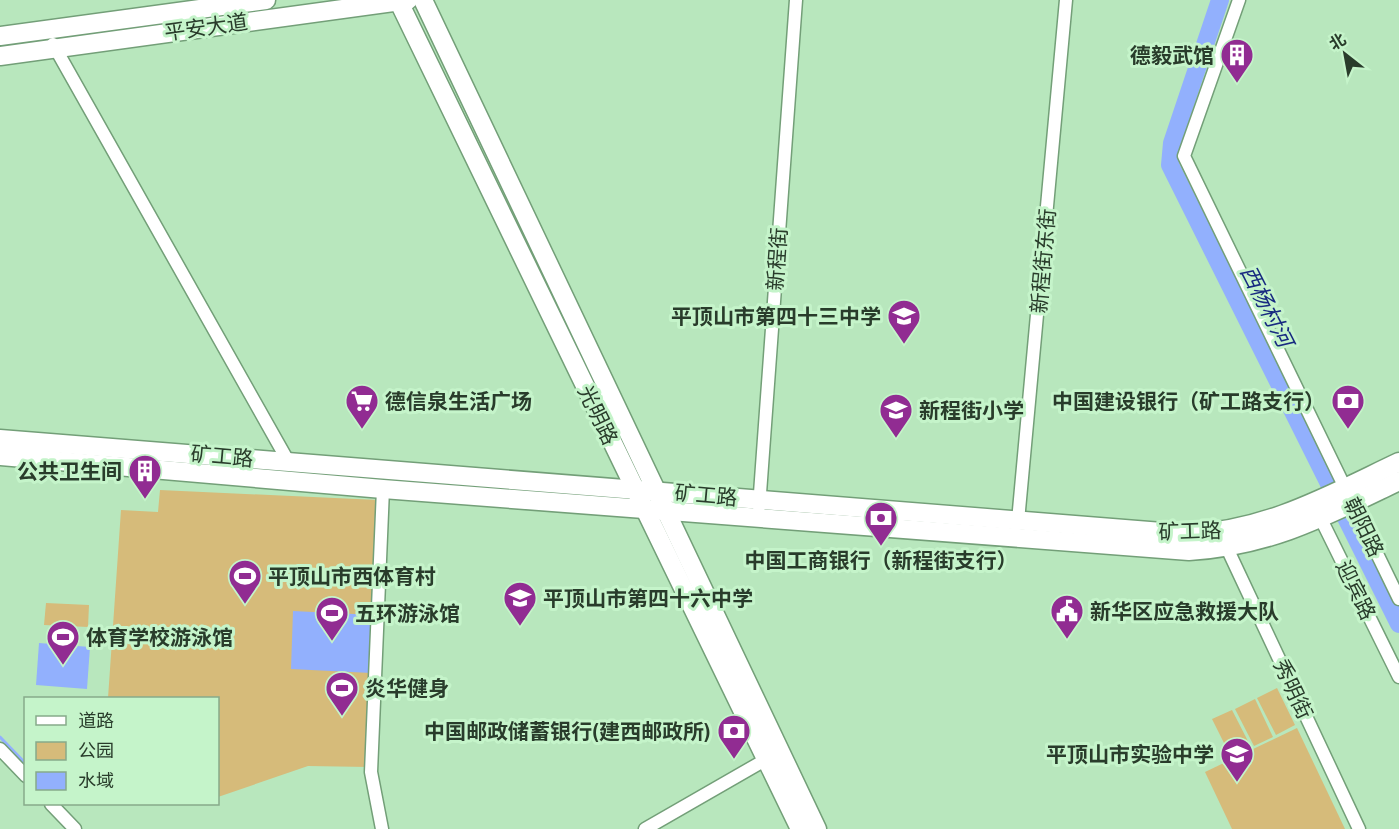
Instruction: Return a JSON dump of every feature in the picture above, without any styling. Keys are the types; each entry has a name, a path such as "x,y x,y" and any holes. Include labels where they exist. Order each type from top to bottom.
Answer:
{"main road":[{"name":"平安大道","path":"0,36 266,0"},
{"name":"光明路","path":"423,0 668,510 773,755 800,829"},
{"name":"平安大道","path":"0,56 403,1"},
{"name":"光明路","path":"403,1 634,489 773,755 818,829"},
{"name":"矿工路","path":"0,439 657,490 759,508 1157,550 1227,548 1289,532 1322,508 1348,496 1399,481"},
{"name":"矿工路","path":"0,456 383,489 668,510 759,508 1018,521 1161,533 1206,533 1244,527 1322,508"},
{"name":"矿工路","path":"1348,496 1399,462"}],"street":[{"name":"新程街","path":"759,508 796,0"},
{"name":"新程街东街","path":"1018,521 1066,0"},
{"name":"朝阳路","path":"1239,0 1184,156 1399,599"},
{"path":"45,30 288,462"},
{"path":"382,829 371,772 383,489"},
{"name":"迎宾路","path":"1322,508 1399,677"},
{"name":"秀明街","path":"1227,548 1359,829"},
{"path":"0,749 24,774"},
{"path":"645,829 773,755"},
{"path":"52,805 75,829"}],"green space":[{"name":"平顶山市西体育村","path":"160,490 378,500 369,767 308,766 219,797 219,697 108,697 121,510 158,512"},
{"path":"46,603 89,605 88,627 44,625"},
{"path":"1277,688 1295,725 1276,735 1257,698"},
{"path":"1255,699 1273,737 1254,746 1235,709"},
{"path":"1232,710 1251,747 1231,757 1212,719"},
{"path":"1297,728 1345,829 1232,829 1205,772"}],"water":[{"name":"五环游泳馆","path":"293,611 374,615 371,673 291,669"},
{"name":"体育学校游泳馆","path":"39,643 90,647 87,689 36,685"}],"waterway":[{"name":"西杨村河","path":"1220,0 1172,143 1170,165 1399,624"},
{"path":"0,737 24,762"}],"place":[{"name":"德毅武馆","path":"1237,84"},
{"name":"平顶山市第四十三中学","path":"904,345"},
{"name":"德信泉生活广场","path":"362,430"},
{"name":"中国建设银行（矿工路支行）","path":"1348,430"},
{"name":"新程街小学","path":"896,439"},
{"name":"公共卫生间","path":"145,500"},
{"name":"中国工商银行（新程街支行）","path":"881,547"},
{"name":"平顶山市西体育村","path":"245,605"},
{"name":"平顶山市第四十六中学","path":"520,627"},
{"name":"新华区应急救援大队","path":"1067,640"},
{"name":"五环游泳馆","path":"332,642"},
{"name":"体育学校游泳馆","path":"63,666"},
{"name":"炎华健身","path":"342,717"},
{"name":"中国邮政储蓄银行(建西邮政所)","path":"734,760"},
{"name":"平顶山市实验中学","path":"1237,783"}]}
